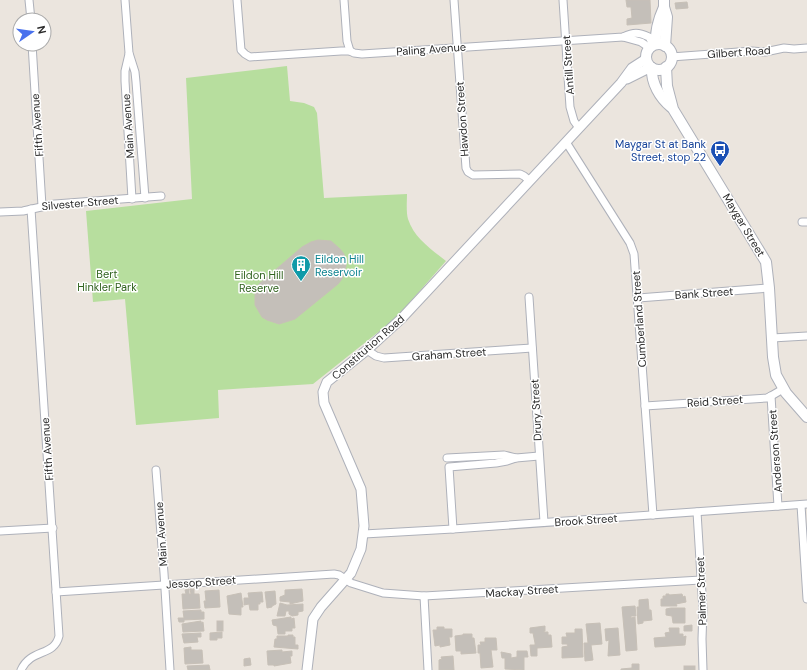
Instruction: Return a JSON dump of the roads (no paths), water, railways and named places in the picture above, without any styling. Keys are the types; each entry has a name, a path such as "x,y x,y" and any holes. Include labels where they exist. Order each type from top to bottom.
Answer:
{"main road":[{"path":"656,46 655,36 664,4"},
{"path":"656,46 670,51 671,57 671,61 666,68 659,70 650,65 646,55 656,46"},
{"name":"Maygar Street","path":"650,65 658,91 665,102 673,108"},
{"name":"Maygar Street","path":"666,68 667,86 673,108 763,256 767,269 774,366 776,375 783,389 807,417"}],"street":[{"path":"30,0 31,12"},
{"name":"Main Avenue","path":"125,0 129,54 126,81 132,199"},
{"name":"Paling Avenue","path":"237,0 240,44 242,52 246,56 253,57 350,51 362,54 623,37 656,46"},
{"path":"344,0 347,41 350,51"},
{"name":"Hawdon Street","path":"454,0 465,165 467,170 476,176 520,174 530,181"},
{"name":"Antill Street","path":"563,0 571,113 579,128"},
{"name":"Gilbert Road","path":"671,57 752,51 765,52 784,48 807,48"},
{"name":"Fifth Avenue","path":"32,52 42,206"},
{"name":"Main Avenue","path":"129,54 135,72 145,198"},
{"name":"Constitution Road","path":"307,670 313,619 321,606 351,573 362,549 364,534 361,489 326,408 323,396 327,382 367,350 402,318 621,83 650,65"},
{"name":"Cumberland Street","path":"566,142 632,248 638,298 653,515"},
{"name":"Silvester Street","path":"0,212 23,211 56,204 161,196"},
{"name":"Fifth Avenue","path":"21,670 26,662 31,658 50,649 57,643 59,632 31,209"},
{"name":"Bank Street","path":"638,298 769,288"},
{"name":"Drury Street","path":"529,297 544,522"},
{"path":"772,338 807,336"},
{"name":"Graham Street","path":"367,350 376,356 384,358 532,348"},
{"name":"Reid Street","path":"646,406 771,396 783,389"},
{"name":"Anderson Street","path":"771,396 778,506"},
{"path":"453,529 447,463 504,455 516,458 539,456"},
{"name":"Main Avenue","path":"156,470 170,670"},
{"path":"804,504 807,599"},
{"name":"Brook Street","path":"364,534 804,504"},
{"name":"Palmer Street","path":"697,512 701,580 703,670"},
{"path":"0,531 52,528"},
{"name":"Jessop Street","path":"56,592 334,574 345,579"},
{"name":"Mackay Street","path":"345,579 354,584 383,593 424,596 701,580"},
{"path":"424,596 428,670"}],"place":[{"name":"Maygar St at Bank Street, stop 22","path":"720,167"},
{"name":"Eildon Hill Reservoir","path":"301,282"}],"park label":[{"name":"Bert Hinkler Park","path":"107,280"},
{"name":"Eildon Hill Reserve","path":"259,281"}]}
